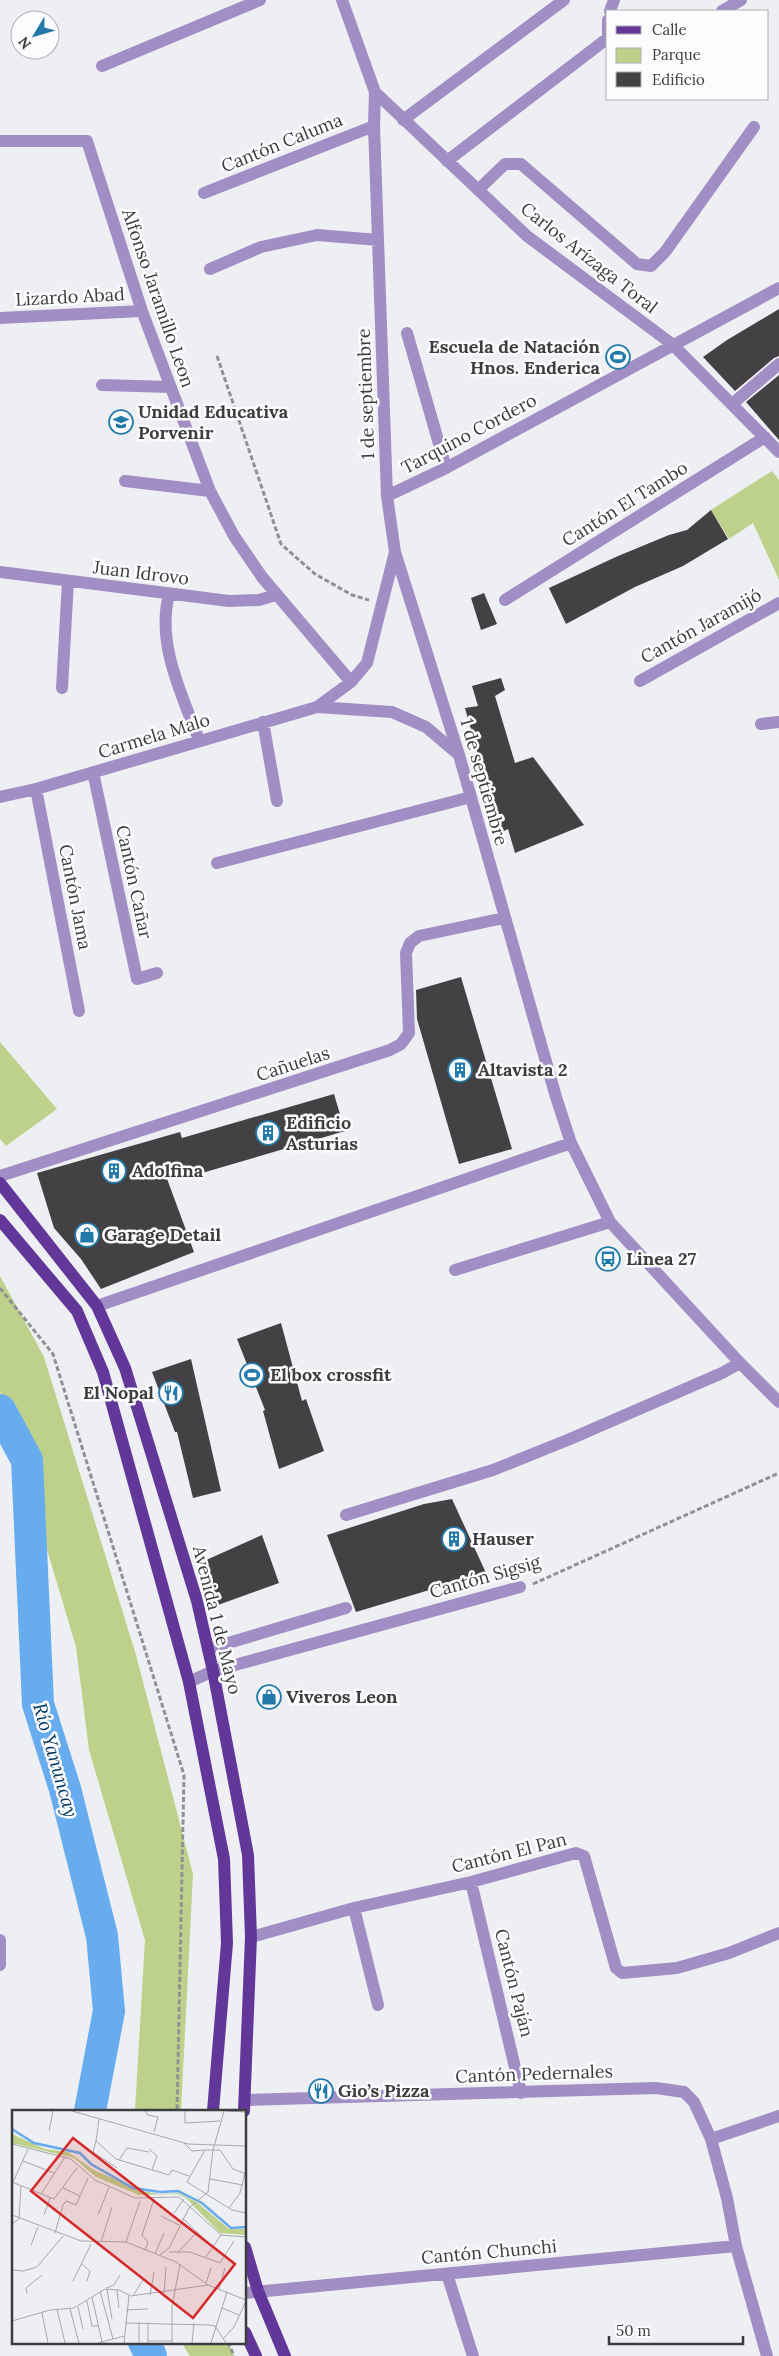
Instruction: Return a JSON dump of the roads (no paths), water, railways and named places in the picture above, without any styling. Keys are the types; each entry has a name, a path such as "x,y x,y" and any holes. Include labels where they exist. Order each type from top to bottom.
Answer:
{"main road":[{"name":"Avenida 1 de Mayo","path":"0,1183 97,1306 125,1368 197,1601 213,1671 248,1855 251,1938 244,2106"},
{"path":"0,1220 77,1311 103,1372 190,1682 224,1859 227,1943 213,2110"},
{"path":"246,2251 258,2291 286,2356"},
{"path":"246,2334 256,2356"}],"street":[{"path":"102,66 260,0"},
{"path":"342,0 375,92"},
{"path":"403,120 564,0"},
{"path":"724,10 740,0"},
{"path":"447,161 606,40"},
{"name":"Carlos Arízaga Toral","path":"375,92 527,236 672,344 779,452"},
{"name":"1 de septiembre","path":"375,92 374,126 387,496 394,552 459,755 504,918 571,1143 610,1222 740,1363 779,1402"},
{"name":"Cantón Caluma","path":"204,193 374,126"},
{"path":"478,190 505,164 520,164 637,264 651,266 665,252 754,127"},
{"name":"Alfonso Jaramillo Leon","path":"0,141 87,141 142,311 210,491 234,536 276,595 351,682"},
{"path":"210,269 262,247 317,235 378,240"},
{"name":"Tarquino Cordero","path":"387,496 446,468 672,344 779,288"},
{"name":"Lizardo Abad","path":"0,318 142,311"},
{"path":"407,333 446,468"},
{"path":"732,404 779,364"},
{"path":"102,385 170,388"},
{"name":"Cantón El Tambo","path":"505,600 765,437"},
{"path":"125,481 210,491"},
{"name":"Carmela Malo","path":"317,707 351,682 367,663 394,552"},
{"name":"Juan Idrovo","path":"0,572 169,595 259,600 276,595"},
{"path":"62,688 68,581"},
{"path":"169,595 164,613 170,661 199,740"},
{"name":"Cantón Jaramijó","path":"640,680 779,603"},
{"name":"Carmela Malo","path":"0,797 36,789 317,707 392,712 426,727 459,755"},
{"path":"263,722 277,801"},
{"path":"761,724 779,722"},
{"name":"Cantón Cañar","path":"93,772 137,979 157,973"},
{"name":"Cantón Jama","path":"36,789 79,1011"},
{"path":"217,863 471,797"},
{"name":"Cañuelas","path":"0,1176 390,1050 401,1044 409,1033 406,953 410,943 419,936 504,918"},
{"path":"97,1306 571,1143"},
{"path":"455,1270 610,1222"},
{"path":"346,1515 493,1470 579,1435 722,1373 740,1363"},
{"name":"Cantón Sigsig","path":"190,1682 213,1671 520,1587"},
{"path":"208,1649 346,1608"},
{"name":"Cantón El Pan","path":"251,1938 354,1908 470,1882 576,1853 584,1856 616,1968 622,1973 677,1968 729,1953 779,1933"},
{"name":"Cantón Paján","path":"470,1882 522,2092"},
{"path":"354,1908 378,2005"},
{"path":"0,1940 0,1965"},
{"name":"Cantón Pedernales","path":"244,2106 522,2092 656,2088 684,2092 694,2102 711,2140"},
{"path":"767,2356 736,2246 727,2198 711,2140 779,2116"},
{"name":"Cantón Chunchi","path":"246,2292 736,2246"},
{"path":"447,2274 473,2356"}],"waterway":[{"name":"Río Yanuncay","path":"0,1410 27,1460 38,1704 65,1789 102,1936 109,2011 90,2110"},
{"name":"Río Yanuncay","path":"145,2344 151,2356"}],"place":[{"name":"Escuela de Natación Hnos. Enderica","path":"618,357"},
{"name":"Unidad Educativa Porvenir","path":"121,422"},
{"name":"Altavista 2","path":"460,1070"},
{"name":"Edificio Asturias","path":"268,1133"},
{"name":"Adolfina","path":"114,1171"},
{"name":"Garage Detail","path":"87,1235"},
{"name":"Linea 27","path":"608,1259"},
{"name":"El box crossfit","path":"252,1375"},
{"name":"El Nopal","path":"171,1393"},
{"name":"Hauser","path":"454,1539"},
{"name":"Viveros Leon","path":"269,1697"},
{"name":"Gio’s Pizza","path":"321,2091"}]}
